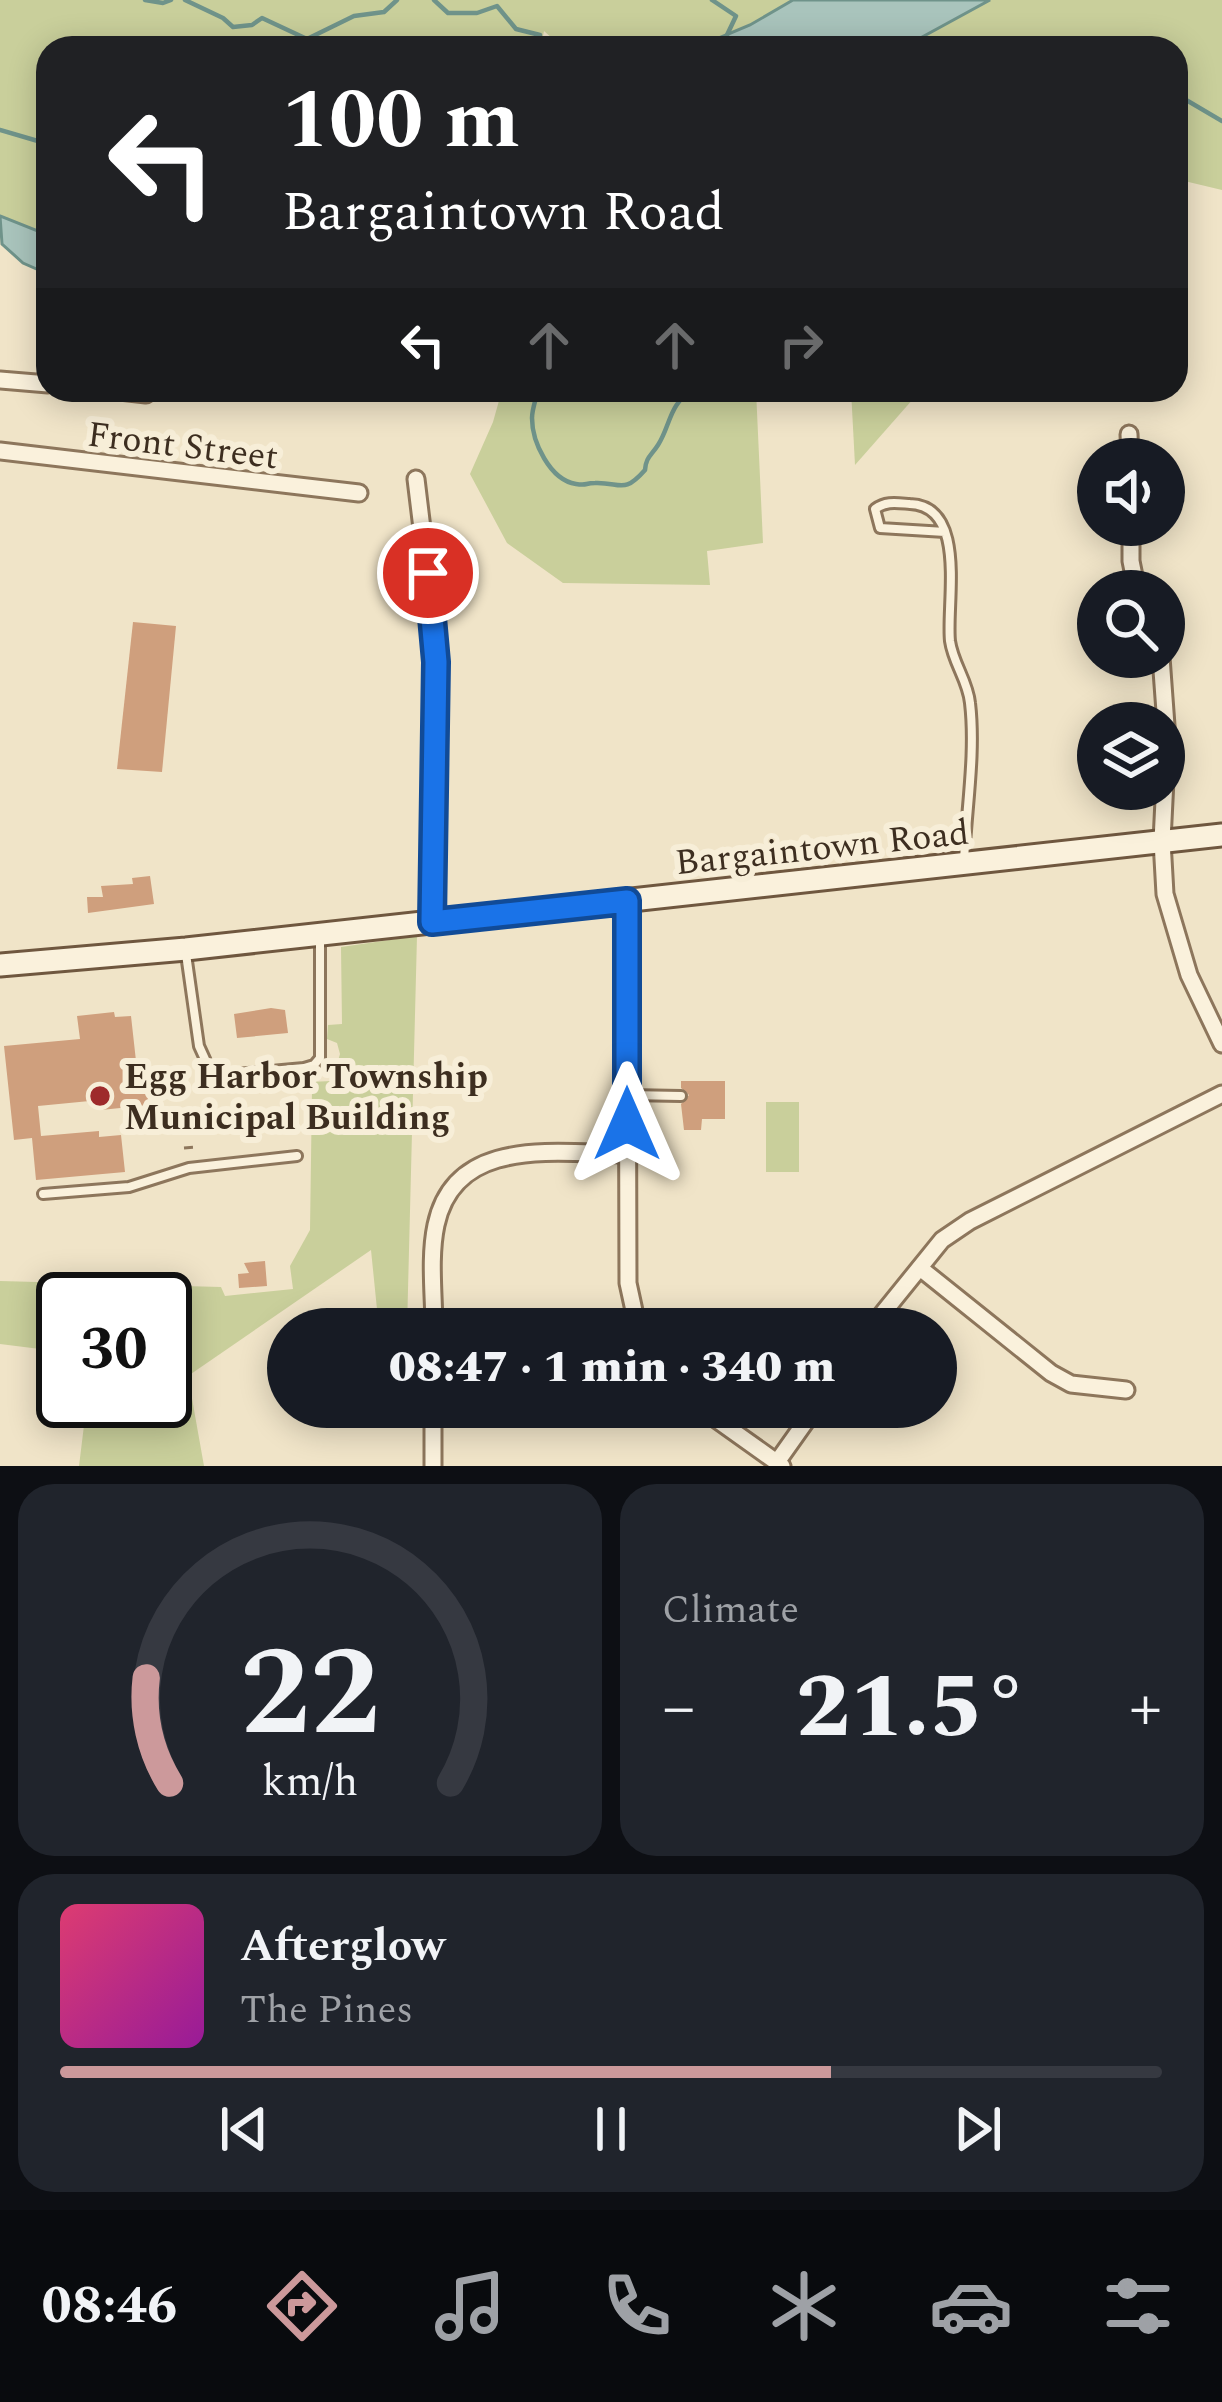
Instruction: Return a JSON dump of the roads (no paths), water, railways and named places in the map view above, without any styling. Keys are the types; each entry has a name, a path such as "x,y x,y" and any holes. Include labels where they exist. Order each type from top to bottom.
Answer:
{"main road":[{"name":"Bargaintown Road","path":"0,965 186,949 1222,835"}],"street":[{"path":"0,380 36,382"},
{"path":"1129,434 1129,438"},
{"name":"Front Street","path":"0,452 359,493"},
{"path":"416,479 435,636 432,922"},
{"path":"1163,678 1167,739 1162,841 1165,894 1189,975 1222,1044"},
{"path":"627,901 628,1283 633,1308"},
{"path":"887,1308 943,1240 970,1221 1222,1094"},
{"path":"434,1308 436,1223 448,1194 465,1174 508,1155 627,1154"},
{"path":"920,1268 1051,1373 1072,1384 1126,1390"},
{"path":"433,1428 433,1466"},
{"path":"729,1428 780,1464 803,1428"}],"lane":[{"path":"945,532 880,528 875,509 884,503 922,504 932,508 945,532 950,552 950,640 971,707 964,863"},
{"path":"186,949 199,1046 209,1068 225,1075 304,1068 320,1058 320,934"},
{"path":"627,1095 681,1096"},
{"path":"44,1194 129,1187 189,1168 298,1156"}],"water":[{"path":"793,0 990,0 924,36 724,36"},
{"path":"0,216 36,230 36,269 23,263 2,244"}],"waterway":[{"path":"145,0 171,0"},
{"path":"185,0 233,27 252,25 262,18 301,36"},
{"path":"313,36 354,16 384,12 397,0"},
{"path":"434,0 448,13 477,13 497,6 516,29 540,35"},
{"path":"712,0 736,16 727,35"},
{"path":"1188,101 1222,121"},
{"path":"0,130 36,140"},
{"path":"535,402 533,428 539,448 558,475 576,484 622,486 645,470 680,402"}],"place":[{"name":"Egg Harbor Township Municipal Building","path":"100,1096"}]}
